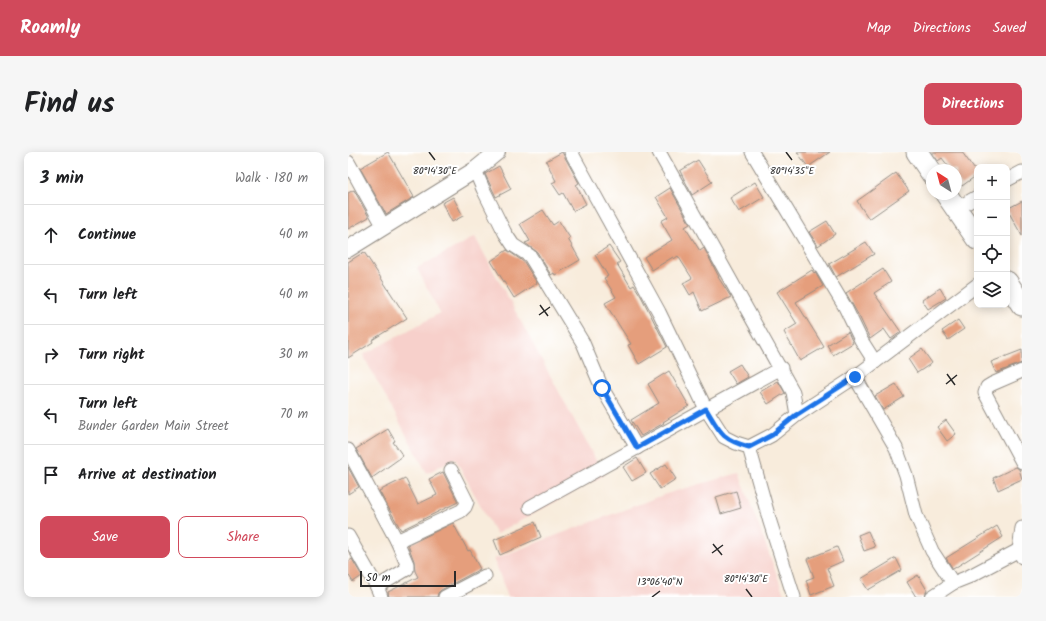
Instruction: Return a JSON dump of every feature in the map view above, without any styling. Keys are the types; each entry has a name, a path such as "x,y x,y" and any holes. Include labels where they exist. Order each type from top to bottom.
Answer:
{"main road":[{"path":"917,152 926,165"},
{"path":"951,202 975,236"}],"street":[{"path":"348,249 475,170 497,152"},
{"path":"571,152 659,312 706,409 724,437 736,443 749,447 772,435 796,415 855,377 974,287"},
{"path":"659,152 781,368 793,392 796,415"},
{"path":"752,152 845,307 861,340 875,362"},
{"path":"348,162 384,226"},
{"path":"475,170 482,189 505,233 513,245 532,259 583,343 602,388 637,448"},
{"path":"1010,178 1022,172"},
{"path":"951,202 974,198"},
{"path":"530,506 706,409 729,398 781,368"},
{"path":"1022,371 992,384 987,387 984,393 1022,462"},
{"path":"855,377 894,444 906,475 920,522 932,551 953,583"},
{"path":"749,447 770,522 794,597"},
{"path":"348,450 398,541 407,564 406,569 379,592 348,536"},
{"path":"398,541 461,511 465,507 466,502 451,470"},
{"path":"932,597 953,583 1020,554 1022,528"},
{"path":"445,597 485,576"}],"shaded area":[{"path":"475,237 604,475 496,534 455,458 427,473 363,355 440,313 417,268"},
{"path":"739,473 785,597 508,597 494,559 666,494"}],"building":[{"path":"388,152 414,197 386,214 360,168"},
{"path":"562,152 579,183 576,185 586,204 573,211 563,193 560,195 552,183 556,181 546,161"},
{"path":"797,152 830,152 808,167"},
{"path":"932,152 962,152 974,169 974,177 962,186 962,164 946,164 942,158 938,161"},
{"path":"698,160 712,182 692,195 680,171"},
{"path":"499,166 511,189 496,197 485,174"},
{"path":"896,173 909,191 869,219 857,201"},
{"path":"755,182 764,197 739,212 730,198"},
{"path":"670,188 690,224 685,227 700,251 704,248 718,277 731,297 702,311 694,292 690,295 683,283 692,278 678,256 674,259 673,257 652,270 644,257 672,240 661,221 668,217 656,197"},
{"path":"354,190 369,217 348,229 348,193"},
{"path":"453,197 463,216 452,222 442,203"},
{"path":"1022,201 1022,236 1010,214 1010,207"},
{"path":"543,210 553,225 559,221 570,238 568,239 580,260 555,275 554,273 551,275 537,252 525,243 530,241 520,224"},
{"path":"827,221 835,234 818,246 809,232"},
{"path":"866,242 874,254 836,277 829,264"},
{"path":"609,246 620,262 617,264 631,287 634,285 641,296 667,347 639,364 628,345 631,344 605,303 616,297 604,278 608,276 595,255"},
{"path":"507,250 524,262 537,283 514,298 491,261"},
{"path":"364,252 407,318 372,340 373,342 348,358 348,262"},
{"path":"883,269 891,282 874,293 901,332 891,339 884,329 870,339 846,293"},
{"path":"812,270 814,273 815,272 823,286 796,302 824,347 800,361 784,332 797,324 777,292"},
{"path":"940,288 946,298 928,309 922,300"},
{"path":"958,320 964,329 948,340 942,331"},
{"path":"848,332 853,343 833,355 827,345"},
{"path":"922,349 932,363 917,373 908,359"},
{"path":"1022,350 1022,363 996,373 991,362"},
{"path":"740,364 748,377 736,384 728,371"},
{"path":"669,371 689,406 641,436 631,420 659,403 648,384"},
{"path":"778,381 785,393 768,404 760,392"},
{"path":"896,384 904,397 883,410 875,396"},
{"path":"946,420 956,434 947,441 937,427"},
{"path":"388,429 395,441 393,442 403,456 372,478 356,449"},
{"path":"637,458 646,473 632,481 623,467"},
{"path":"666,464 676,479 660,489 650,474"},
{"path":"348,467 359,487 348,494"},
{"path":"1016,467 1019,469 1022,479 998,490 993,478"},
{"path":"443,472 458,502 401,530 379,491 405,478 418,504 437,495 429,479"},
{"path":"736,491 741,508 721,514 716,497"},
{"path":"535,522 541,537 500,555 494,540"},
{"path":"453,523 468,551 470,550 480,569 441,590 437,597 389,597 388,592 418,577 408,545"},
{"path":"997,526 1003,537 953,569 946,558"},
{"path":"868,531 875,547 864,551 858,535"},
{"path":"837,547 843,561 827,568 834,586 811,595 806,580 814,577 807,559"},
{"path":"896,558 902,570 868,590 861,579"},
{"path":"352,559 362,576 353,582 348,574 348,562"},
{"path":"918,575 927,590 924,597 916,597 907,582"}],"route":[{"path":"602,388 637,448 706,409 724,437 749,447 772,435 796,415 855,377"}]}
